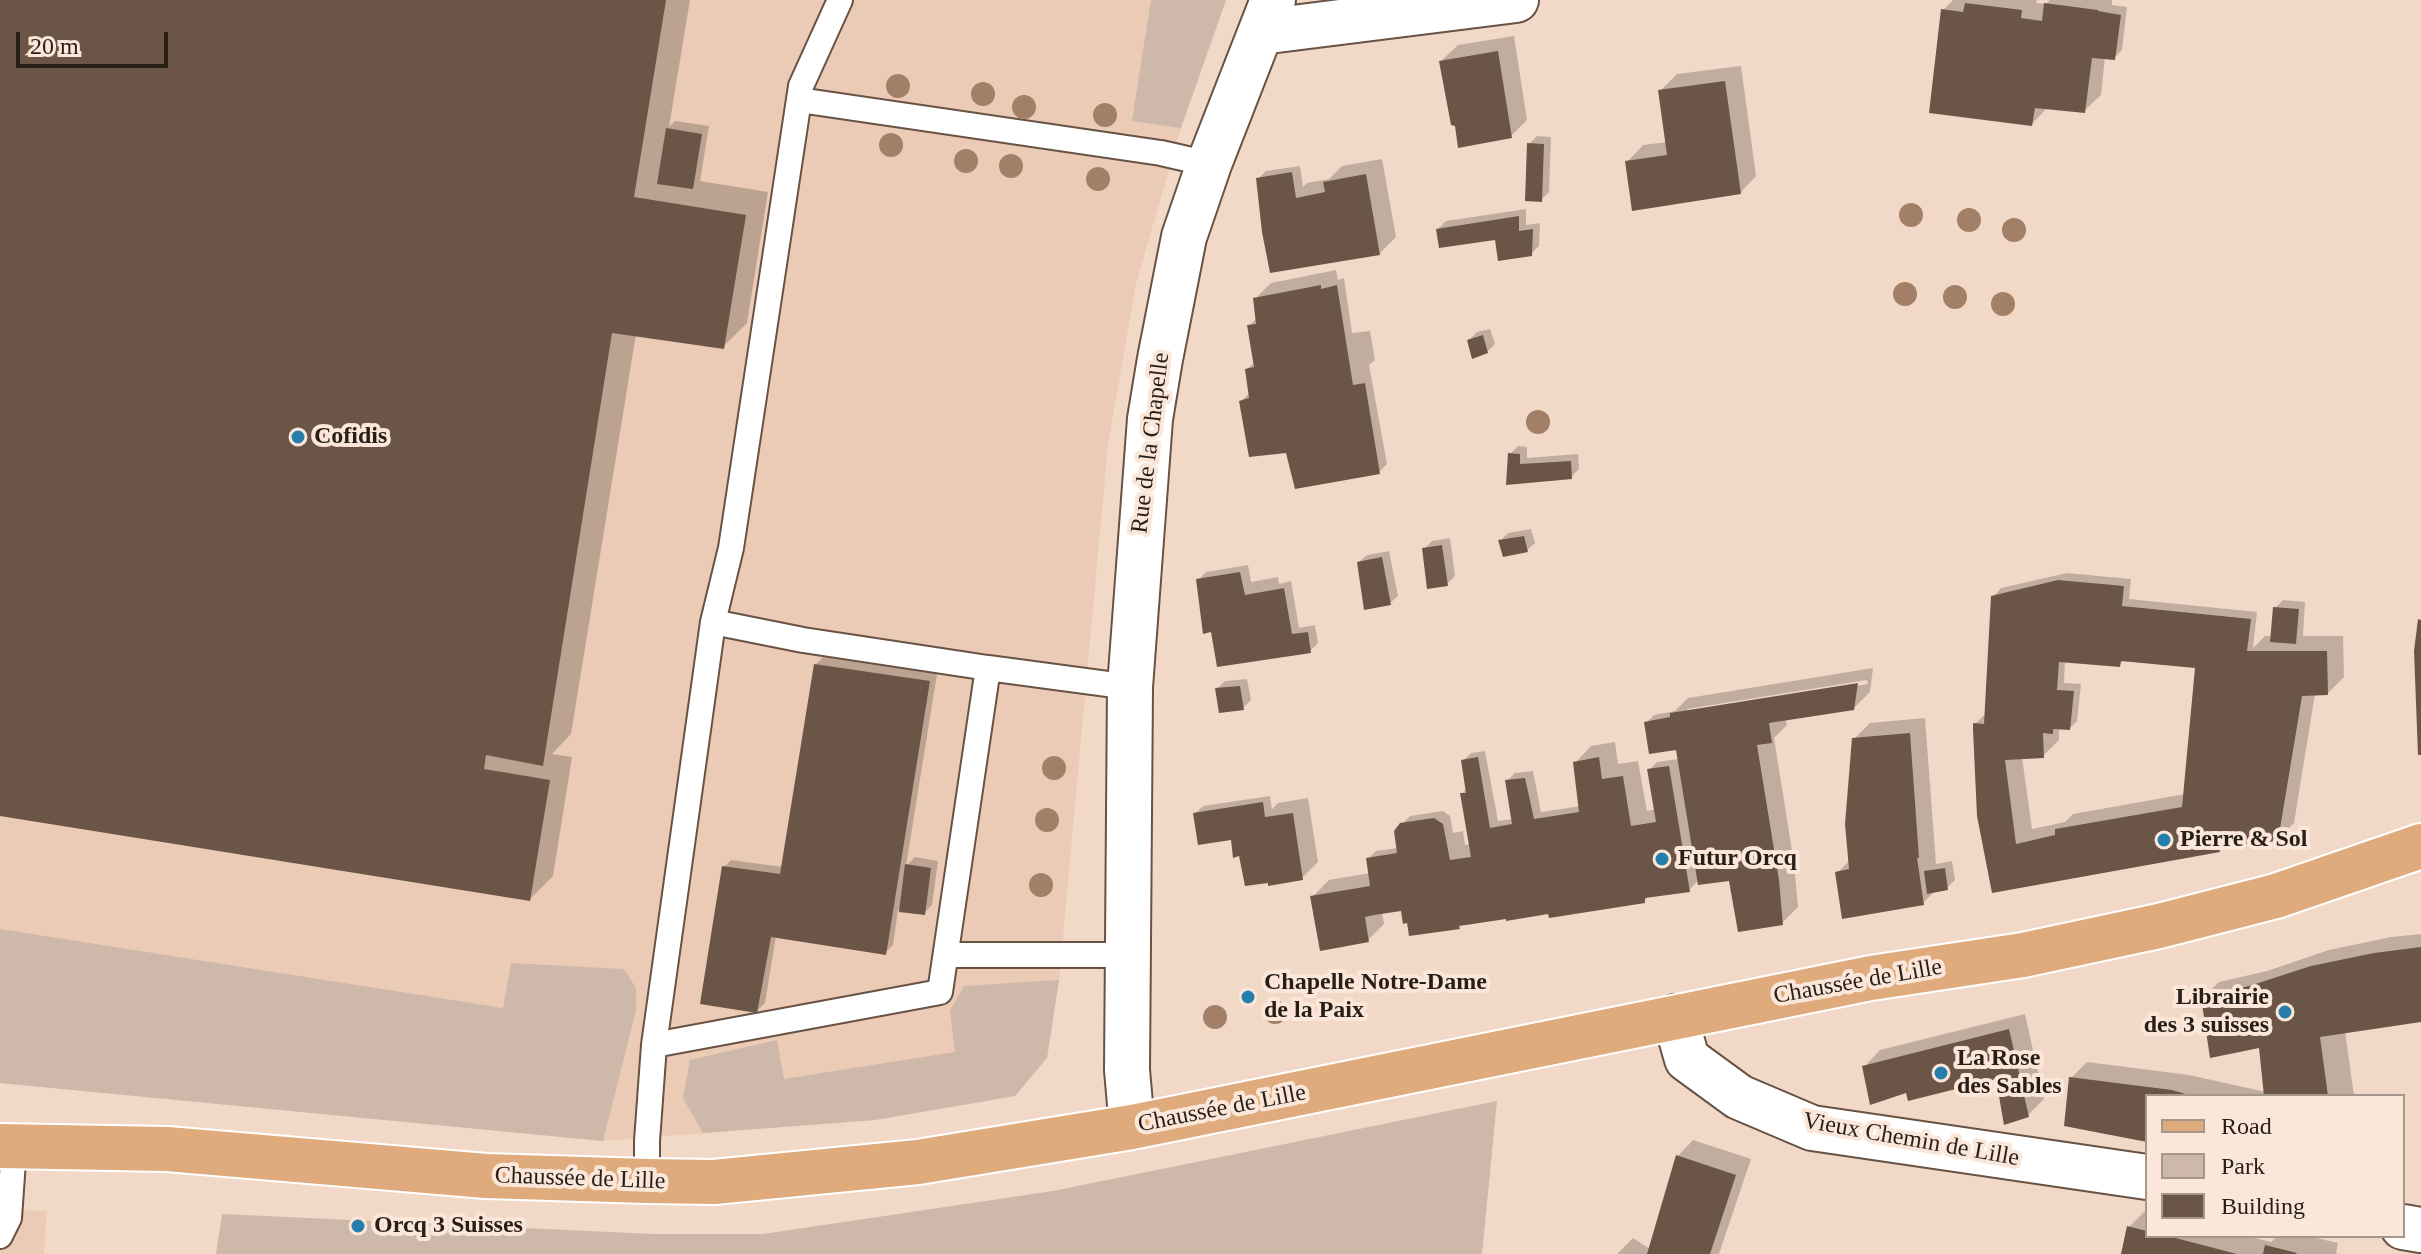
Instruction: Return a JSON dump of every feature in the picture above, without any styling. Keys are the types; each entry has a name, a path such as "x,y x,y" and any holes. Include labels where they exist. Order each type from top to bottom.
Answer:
{"main road":[{"name":"Chaussée de Lille","path":"7,1146 167,1149 486,1176 647,1181 714,1182 918,1162 1132,1127 1871,978 2023,955 2159,926 2276,896 2421,846"}],"street":[{"name":"Rue de la Chapelle","path":"1132,1127 1127,1070 1130,687 1150,419 1184,237 1267,16 1516,0"},
{"name":"Vieux Chemin de Lille","path":"1675,1017 1687,1059 1739,1097 1812,1128 2145,1177"}],"lane":[{"path":"647,1181 654,1045 713,622 731,548 801,86 840,0"},
{"path":"799,100 1161,153 1209,164"},
{"path":"713,622 803,640 1130,687"},
{"path":"654,1045 940,992 988,668"},
{"path":"946,955 1129,955"},
{"path":"0,1236 9,1218 7,1146"}],"shaded area":[{"path":"0,0 1226,0 1181,128 1136,284 1108,445 1059,980 1047,1058 1015,1096 875,1120 603,1141 0,1083"},
{"path":"0,1210 47,1211 44,1254 0,1254"}],"green space":[{"path":"1151,0 1226,0 1181,128 1132,121"},
{"path":"0,929 503,1008 511,963 624,969 636,988 636,1010 603,1141 0,1083"},
{"path":"1059,980 1047,1058 1015,1096 875,1120 703,1133 683,1098 690,1060 777,1040 784,1079 955,1052 950,1011 964,986"},
{"path":"1497,1101 1482,1254 216,1254 222,1214 653,1234 763,1234 1053,1191"}],"building":[{"name":"Cofidis","path":"0,0 666,0 634,197 746,215 724,349 612,333 543,766 486,755 484,769 550,780 530,901 0,816"},
{"path":"1965,3 2022,10 2021,18 2042,21 2044,3 2121,15 2115,60 2092,58 2085,113 2035,108 2032,126 1929,113 1941,9 1963,12"},
{"path":"1498,51 1512,138 1458,148 1439,61"},
{"path":"1725,81 1741,194 1632,211 1625,161 1667,155 1658,90"},
{"path":"666,128 702,134 693,189 657,184"},
{"path":"1527,143 1544,144 1542,202 1525,201"},
{"path":"1292,172 1296,198 1325,192 1323,182 1366,174 1380,255 1270,273 1256,178"},
{"path":"1519,216 1519,231 1533,229 1532,256 1498,261 1495,240 1439,248 1436,229"},
{"path":"1321,285 1321,289 1337,285 1353,385 1365,383 1380,474 1295,489 1286,453 1249,457 1239,401 1249,398 1245,369 1254,367 1247,325 1256,324 1253,298"},
{"path":"1483,335 1488,353 1472,359 1467,340"},
{"path":"1508,453 1520,454 1520,464 1571,461 1572,479 1506,485"},
{"path":"1524,536 1528,552 1503,557 1498,540"},
{"path":"1442,545 1448,586 1427,589 1422,548"},
{"path":"1382,557 1391,605 1364,610 1357,562"},
{"path":"1240,572 1245,595 1284,588 1292,634 1308,632 1311,653 1217,667 1211,632 1203,634 1196,579"},
{"path":"2058,580 2124,586 2122,606 2251,619 2247,651 2327,651 2328,695 2302,696 2278,841 2219,847 2220,852 1992,893 1977,816 1973,730 1973,723 1984,724 1991,596","holes":["2121,661 2195,668 2182,807 2055,829 2055,835 2016,844 2005,760 2044,758 2043,733 2053,734 2053,729 2070,730 2074,691 2057,690 2059,662 2120,667"]},
{"path":"2273,607 2299,609 2296,644 2270,642"},
{"path":"2418,619 2421,620 2421,755 2418,755 2414,651"},
{"path":"814,664 930,681 886,955 771,937 757,1013 700,1004 722,866 780,874"},
{"path":"1858,683 1854,710 1769,723 1772,743 1757,745 1779,880 1783,925 1738,932 1729,881 1698,885 1676,750 1649,754 1644,722 1670,717 1670,713"},
{"path":"1240,686 1244,710 1219,713 1215,688"},
{"path":"1910,733 1917,858 1924,905 1842,919 1835,872 1849,869 1845,824 1852,738"},
{"path":"1478,757 1490,828 1512,824 1505,780 1525,778 1534,819 1579,812 1573,762 1599,757 1602,779 1623,776 1631,826 1656,822 1647,769 1669,766 1690,892 1645,898 1645,903 1549,918 1548,914 1506,919 1409,936 1401,911 1374,915 1365,917 1369,942 1320,951 1310,896 1370,886 1366,858 1397,853 1394,831 1400,823 1434,818 1443,824 1450,860 1471,857 1460,793 1466,793 1461,760"},
{"path":"1263,802 1265,817 1293,813 1303,880 1245,886 1239,856 1233,858 1231,840 1198,845 1193,813"},
{"path":"905,864 931,868 925,915 899,912"},
{"path":"1945,868 1948,890 1927,894 1924,871"},
{"path":"2421,947 2421,1022 2320,1037 2328,1094 2264,1094 2259,1048 2210,1058 2201,997 2249,986 2311,966"},
{"name":"La Rose des Sables","path":"2009,1029 2029,1117 2004,1125 1996,1079 1908,1101 1906,1093 1870,1105 1862,1066"},
{"path":"2069,1077 2185,1094 2145,1094 2145,1142 2064,1126"},
{"path":"1676,1155 1736,1175 1710,1254 1647,1254"},
{"path":"2127,1226 2145,1230 2145,1238 2176,1238 2237,1254 2121,1254"},
{"path":"2265,1245 2297,1253 2263,1254"}],"place":[{"name":"Cofidis","path":"298,437"},
{"name":"Pierre & Sol","path":"2164,840"},
{"name":"Futur Orcq","path":"1662,859"},
{"name":"Chapelle Notre-Dame de la Paix","path":"1248,997"},
{"name":"Librairie des 3 suisses","path":"2285,1012"},
{"name":"La Rose des Sables","path":"1941,1073"},
{"name":"Orcq 3 Suisses","path":"358,1226"}]}
